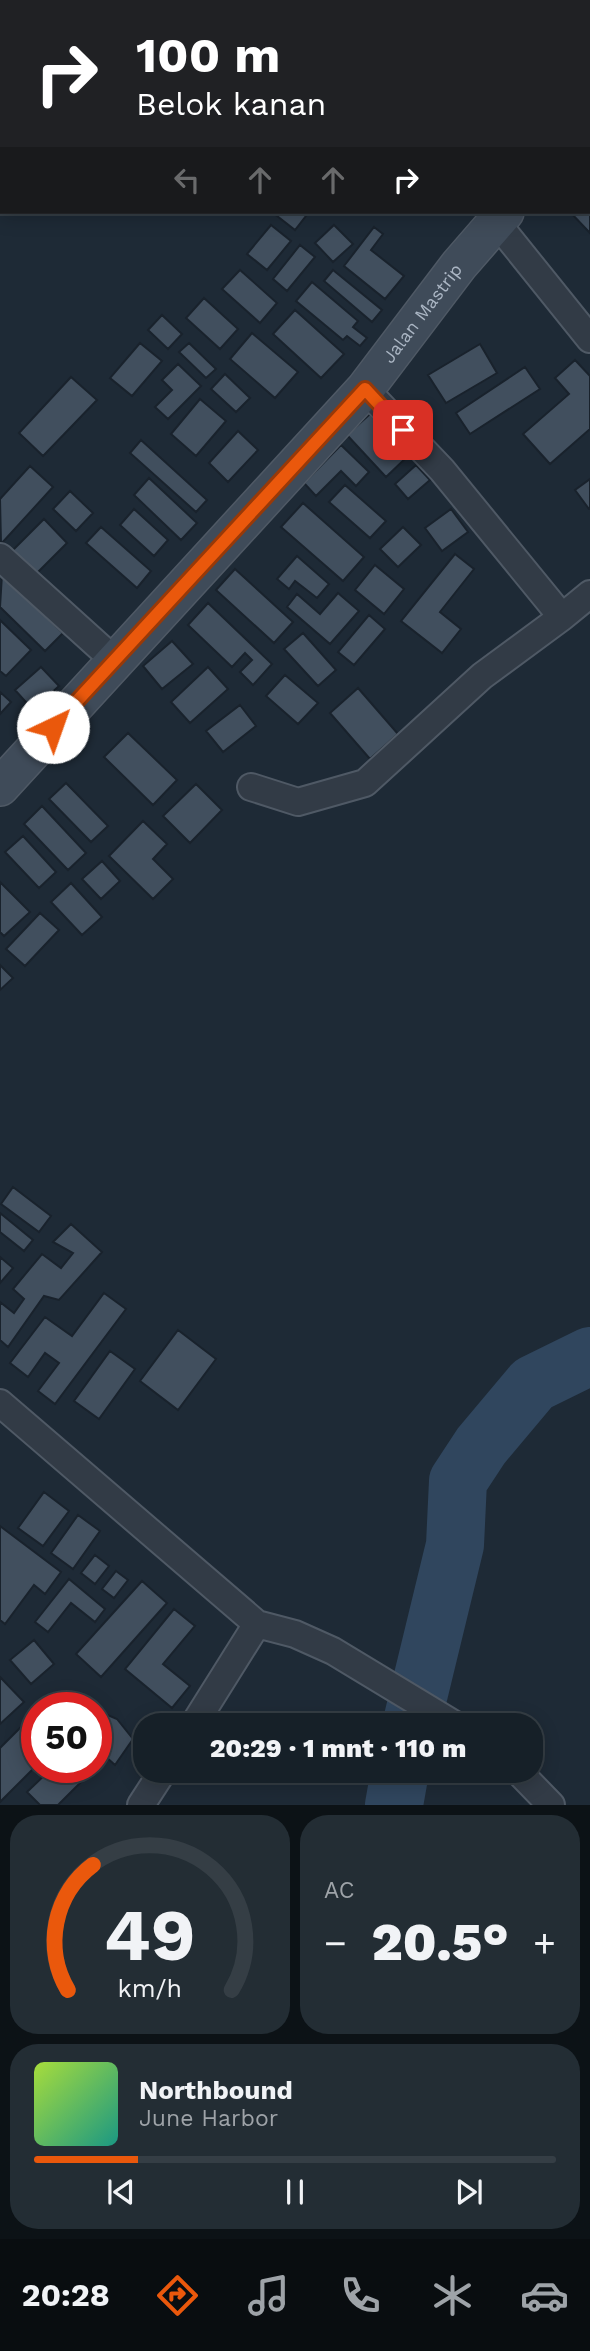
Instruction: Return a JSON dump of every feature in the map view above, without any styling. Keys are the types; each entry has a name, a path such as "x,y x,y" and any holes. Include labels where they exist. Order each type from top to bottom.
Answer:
{"main road":[{"name":"Jalan Mastrip","path":"0,787 365,389 459,265 501,217"}],"street":[{"path":"501,217 590,339"},
{"path":"365,389 442,470 562,617"},
{"path":"0,556 114,660"},
{"path":"251,787 298,802 365,783 482,676 590,594"},
{"path":"0,1404 257,1625 295,1634 332,1651 435,1713"},
{"path":"201,1713 257,1625"},
{"path":"141,1805 155,1783"},
{"path":"530,1783 551,1805"}],"building":[{"path":"275,214 307,214 295,230"},
{"path":"572,214 590,214 590,233"},
{"path":"271,225 291,241 267,270 247,254"},
{"path":"334,225 353,244 333,262 315,243"},
{"path":"374,227 383,234 371,250 404,276 385,299 344,266"},
{"path":"300,245 315,257 287,291 273,279"},
{"path":"240,270 277,303 260,323 222,289"},
{"path":"333,270 382,310 372,322 324,281"},
{"path":"312,282 358,321 353,327 367,338 360,346 347,336 343,340 296,301"},
{"path":"204,298 238,329 220,349 186,318"},
{"path":"295,310 344,354 321,378 273,334"},
{"path":"162,315 182,334 168,349 148,330"},
{"path":"252,333 298,372 275,398 230,359"},
{"path":"140,343 162,361 132,396 110,378"},
{"path":"189,343 216,369 206,378 179,352"},
{"path":"480,344 497,373 446,403 428,375"},
{"path":"575,360 590,376 590,429 550,464 523,434 569,394 555,378"},
{"path":"178,364 201,386 168,419 155,407 172,390 162,380"},
{"path":"525,367 540,389 470,434 456,413"},
{"path":"225,374 250,398 236,412 211,389"},
{"path":"71,377 97,400 43,456 19,433"},
{"path":"200,399 226,421 196,456 171,434"},
{"path":"370,414 408,456 386,477 347,435"},
{"path":"238,431 258,450 228,482 209,463"},
{"path":"141,440 207,500 196,512 130,453"},
{"path":"341,445 369,472 356,486 341,471 316,496 304,483"},
{"path":"416,465 430,480 408,499 395,484"},
{"path":"30,466 53,487 1,544 0,499"},
{"path":"149,478 197,523 181,540 134,495"},
{"path":"590,479 590,509 589,509 575,490"},
{"path":"345,485 386,521 370,538 329,502"},
{"path":"70,491 93,513 76,531 53,509"},
{"path":"303,503 364,557 343,581 281,527"},
{"path":"134,509 168,540 154,556 120,525"},
{"path":"451,509 468,532 442,551 425,528"},
{"path":"44,519 67,543 34,576 10,553"},
{"path":"101,527 151,571 137,588 86,543"},
{"path":"403,527 421,545 398,567 380,549"},
{"path":"455,554 474,569 440,612 461,629 442,653 401,621"},
{"path":"297,556 329,584 317,598 295,581 289,589 277,579"},
{"path":"375,565 404,589 384,614 355,590"},
{"path":"235,569 293,622 274,643 216,590"},
{"path":"2,574 63,633 45,651 0,607"},
{"path":"338,593 359,611 330,644 287,607 297,594 320,614"},
{"path":"208,603 272,664 253,685 240,672 252,660 245,653 232,667 188,625"},
{"path":"369,615 385,629 354,665 338,652"},
{"path":"0,620 31,650 6,676 0,671"},
{"path":"303,633 336,670 318,686 284,649"},
{"path":"172,641 193,664 162,689 143,666"},
{"path":"41,667 59,686 33,710 15,690"},
{"path":"208,667 228,689 190,723 171,702"},
{"path":"285,675 318,703 298,724 266,696"},
{"path":"358,688 398,734 370,759 330,713"},
{"path":"0,692 11,702 0,714"},
{"path":"240,705 256,726 223,752 206,731"},
{"path":"128,733 177,780 153,805 104,757"},
{"path":"66,783 108,826 91,842 49,799"},
{"path":"196,784 222,810 190,843 163,816"},
{"path":"42,806 86,853 68,870 24,824"},
{"path":"143,821 167,844 153,859 173,879 153,899 109,856"},
{"path":"23,836 56,872 39,888 5,852"},
{"path":"102,861 120,881 101,899 82,879"},
{"path":"0,882 30,912 4,936 0,932"},
{"path":"71,883 102,917 82,935 51,902"},
{"path":"40,913 59,930 25,966 6,949"},
{"path":"0,965 13,978 0,990"},
{"path":"13,1187 51,1216 39,1232 1,1204"},
{"path":"0,1213 33,1240 24,1251 0,1232"},
{"path":"71,1224 102,1252 59,1300 44,1296 8,1347 0,1340 0,1302 14,1313 24,1299 13,1289 42,1254 61,1268 73,1253 53,1242"},
{"path":"0,1257 13,1268 0,1283"},
{"path":"104,1293 126,1309 55,1404 38,1391 59,1363 45,1353 28,1377 10,1363 45,1317 72,1336"},
{"path":"178,1330 216,1359 178,1410 140,1381"},
{"path":"110,1351 135,1369 99,1419 74,1401"},
{"path":"44,1492 69,1511 43,1546 18,1528"},
{"path":"78,1515 100,1531 73,1569 51,1553"},
{"path":"0,1526 61,1572 45,1594 34,1585 5,1624 0,1620"},
{"path":"95,1555 109,1566 95,1584 81,1573"},
{"path":"116,1571 128,1580 114,1598 102,1589"},
{"path":"69,1579 105,1609 95,1622 71,1603 48,1632 35,1622"},
{"path":"142,1581 167,1603 101,1677 76,1654"},
{"path":"174,1609 195,1626 163,1664 190,1686 172,1708 125,1669"},
{"path":"34,1640 54,1664 31,1684 10,1660"},
{"path":"0,1677 21,1699 21,1705 0,1724"},
{"path":"112,1717 117,1719 133,1739 115,1765 112,1762"},
{"path":"21,1727 21,1781 0,1802 0,1748"},
{"path":"36,1783 80,1783 58,1805 40,1805 27,1792"}],"waterway":[{"path":"414,1713 455,1545 458,1481 481,1446 533,1384 590,1356"},
{"path":"394,1805 398,1783"}],"route":[{"path":"53,727 365,389 403,430"}]}
